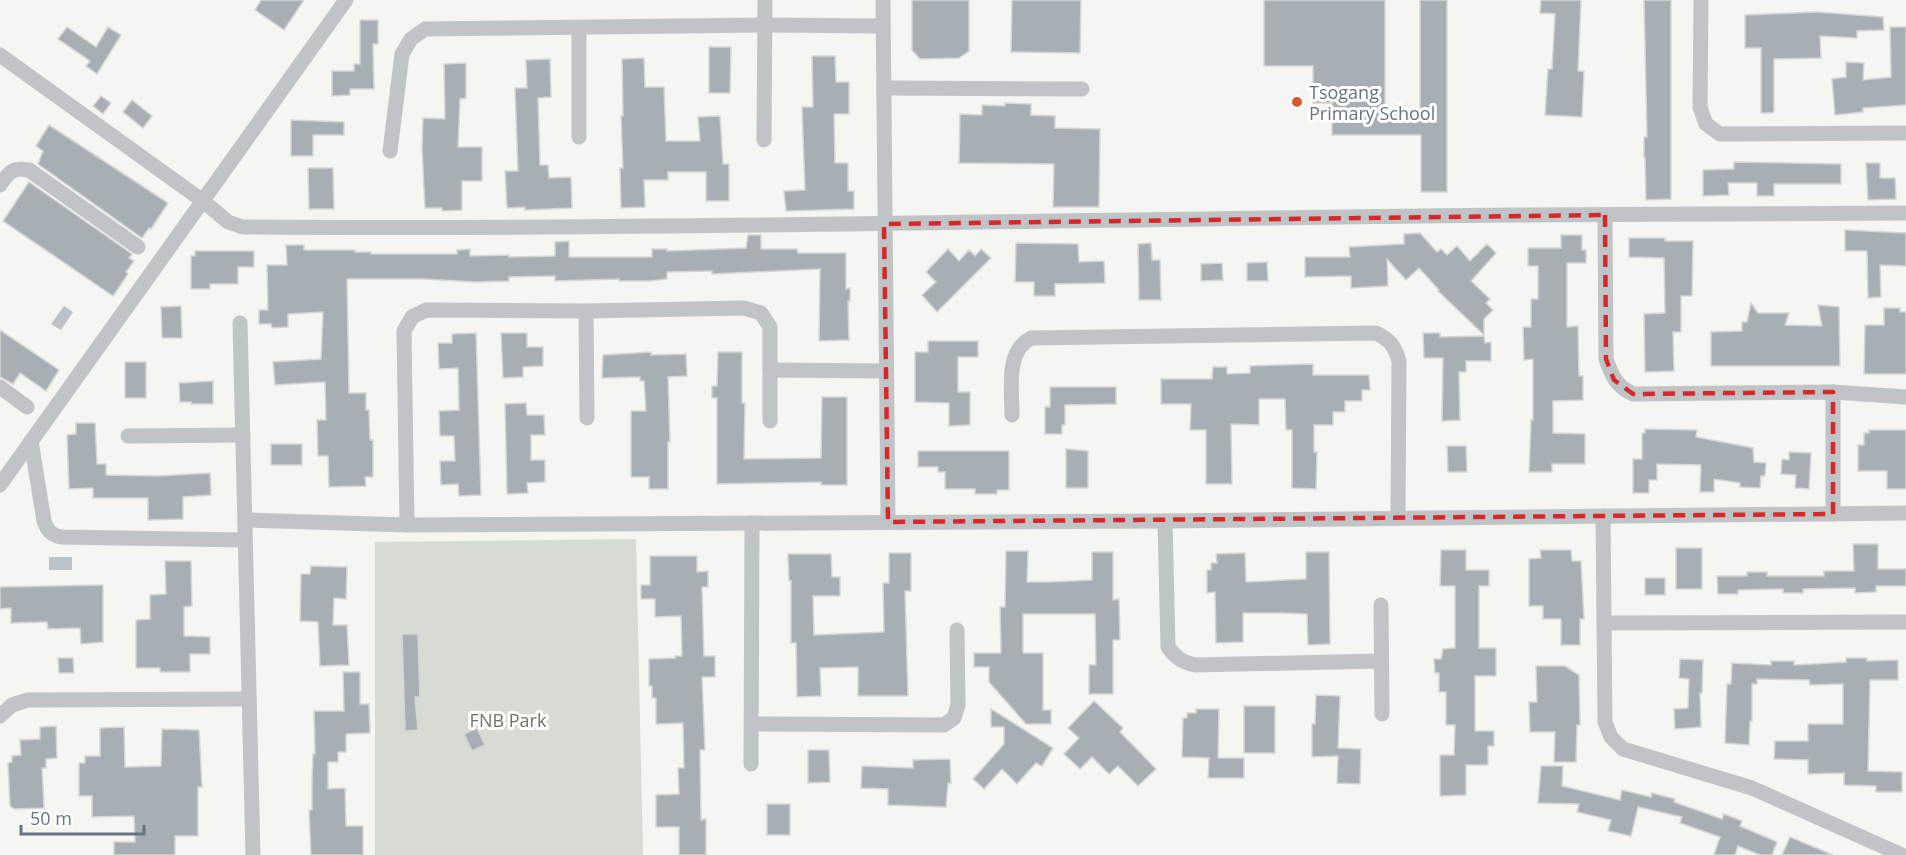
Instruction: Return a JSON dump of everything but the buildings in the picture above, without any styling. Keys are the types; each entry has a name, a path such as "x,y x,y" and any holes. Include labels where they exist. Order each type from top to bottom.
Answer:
{"street":[{"path":"0,485 346,0"},
{"path":"764,140 765,0"},
{"path":"883,0 888,522"},
{"path":"1701,0 1700,107 1706,123 1720,134 1906,133"},
{"path":"390,151 402,54 405,46 425,29 883,26"},
{"path":"579,28 579,137"},
{"path":"0,54 203,201 228,222 243,227 884,224 1605,214 1906,213"},
{"path":"884,88 1082,88"},
{"path":"0,185 9,173 18,168 29,170 138,247"},
{"path":"1605,214 1606,359 1614,380 1622,389 1633,394 1833,392 1906,396"},
{"path":"407,525 404,331 412,317 426,310 586,311 744,308 761,313 770,327 770,421"},
{"path":"586,311 587,418"},
{"path":"240,323 253,855"},
{"path":"1012,416 1013,363 1022,343 1031,338 1376,333 1387,338 1395,348 1399,361 1398,518"},
{"path":"770,370 886,371"},
{"path":"0,387 27,407"},
{"path":"1833,392 1833,514"},
{"path":"128,436 243,435"},
{"path":"31,441 44,521 48,531 54,536 245,540"},
{"path":"244,520 407,525 1165,521 1906,513"},
{"path":"1603,516 1605,722 1611,737 1623,749 1752,788 1902,855"},
{"path":"1165,521 1168,647 1174,656 1183,662 1195,665 1381,661"},
{"path":"751,764 752,523"},
{"path":"1381,605 1382,714"},
{"path":"1604,623 1906,621"},
{"path":"752,724 944,725 954,718 958,705 957,630"},
{"path":"0,716 12,705 28,700 248,699"}],"highlighted area":[{"path":"1605,215 1606,359 1614,380 1633,394 1833,392 1833,514 888,522 884,224"}],"green space":[{"name":"FNB Park","path":"636,539 643,855 375,855 375,542"}],"shaded area":[{"path":"64,306 73,312 61,330 51,324"},
{"path":"49,557 72,557 72,570 49,570"}],"place":[{"name":"Tsogang Primary School","path":"1297,102"}]}
